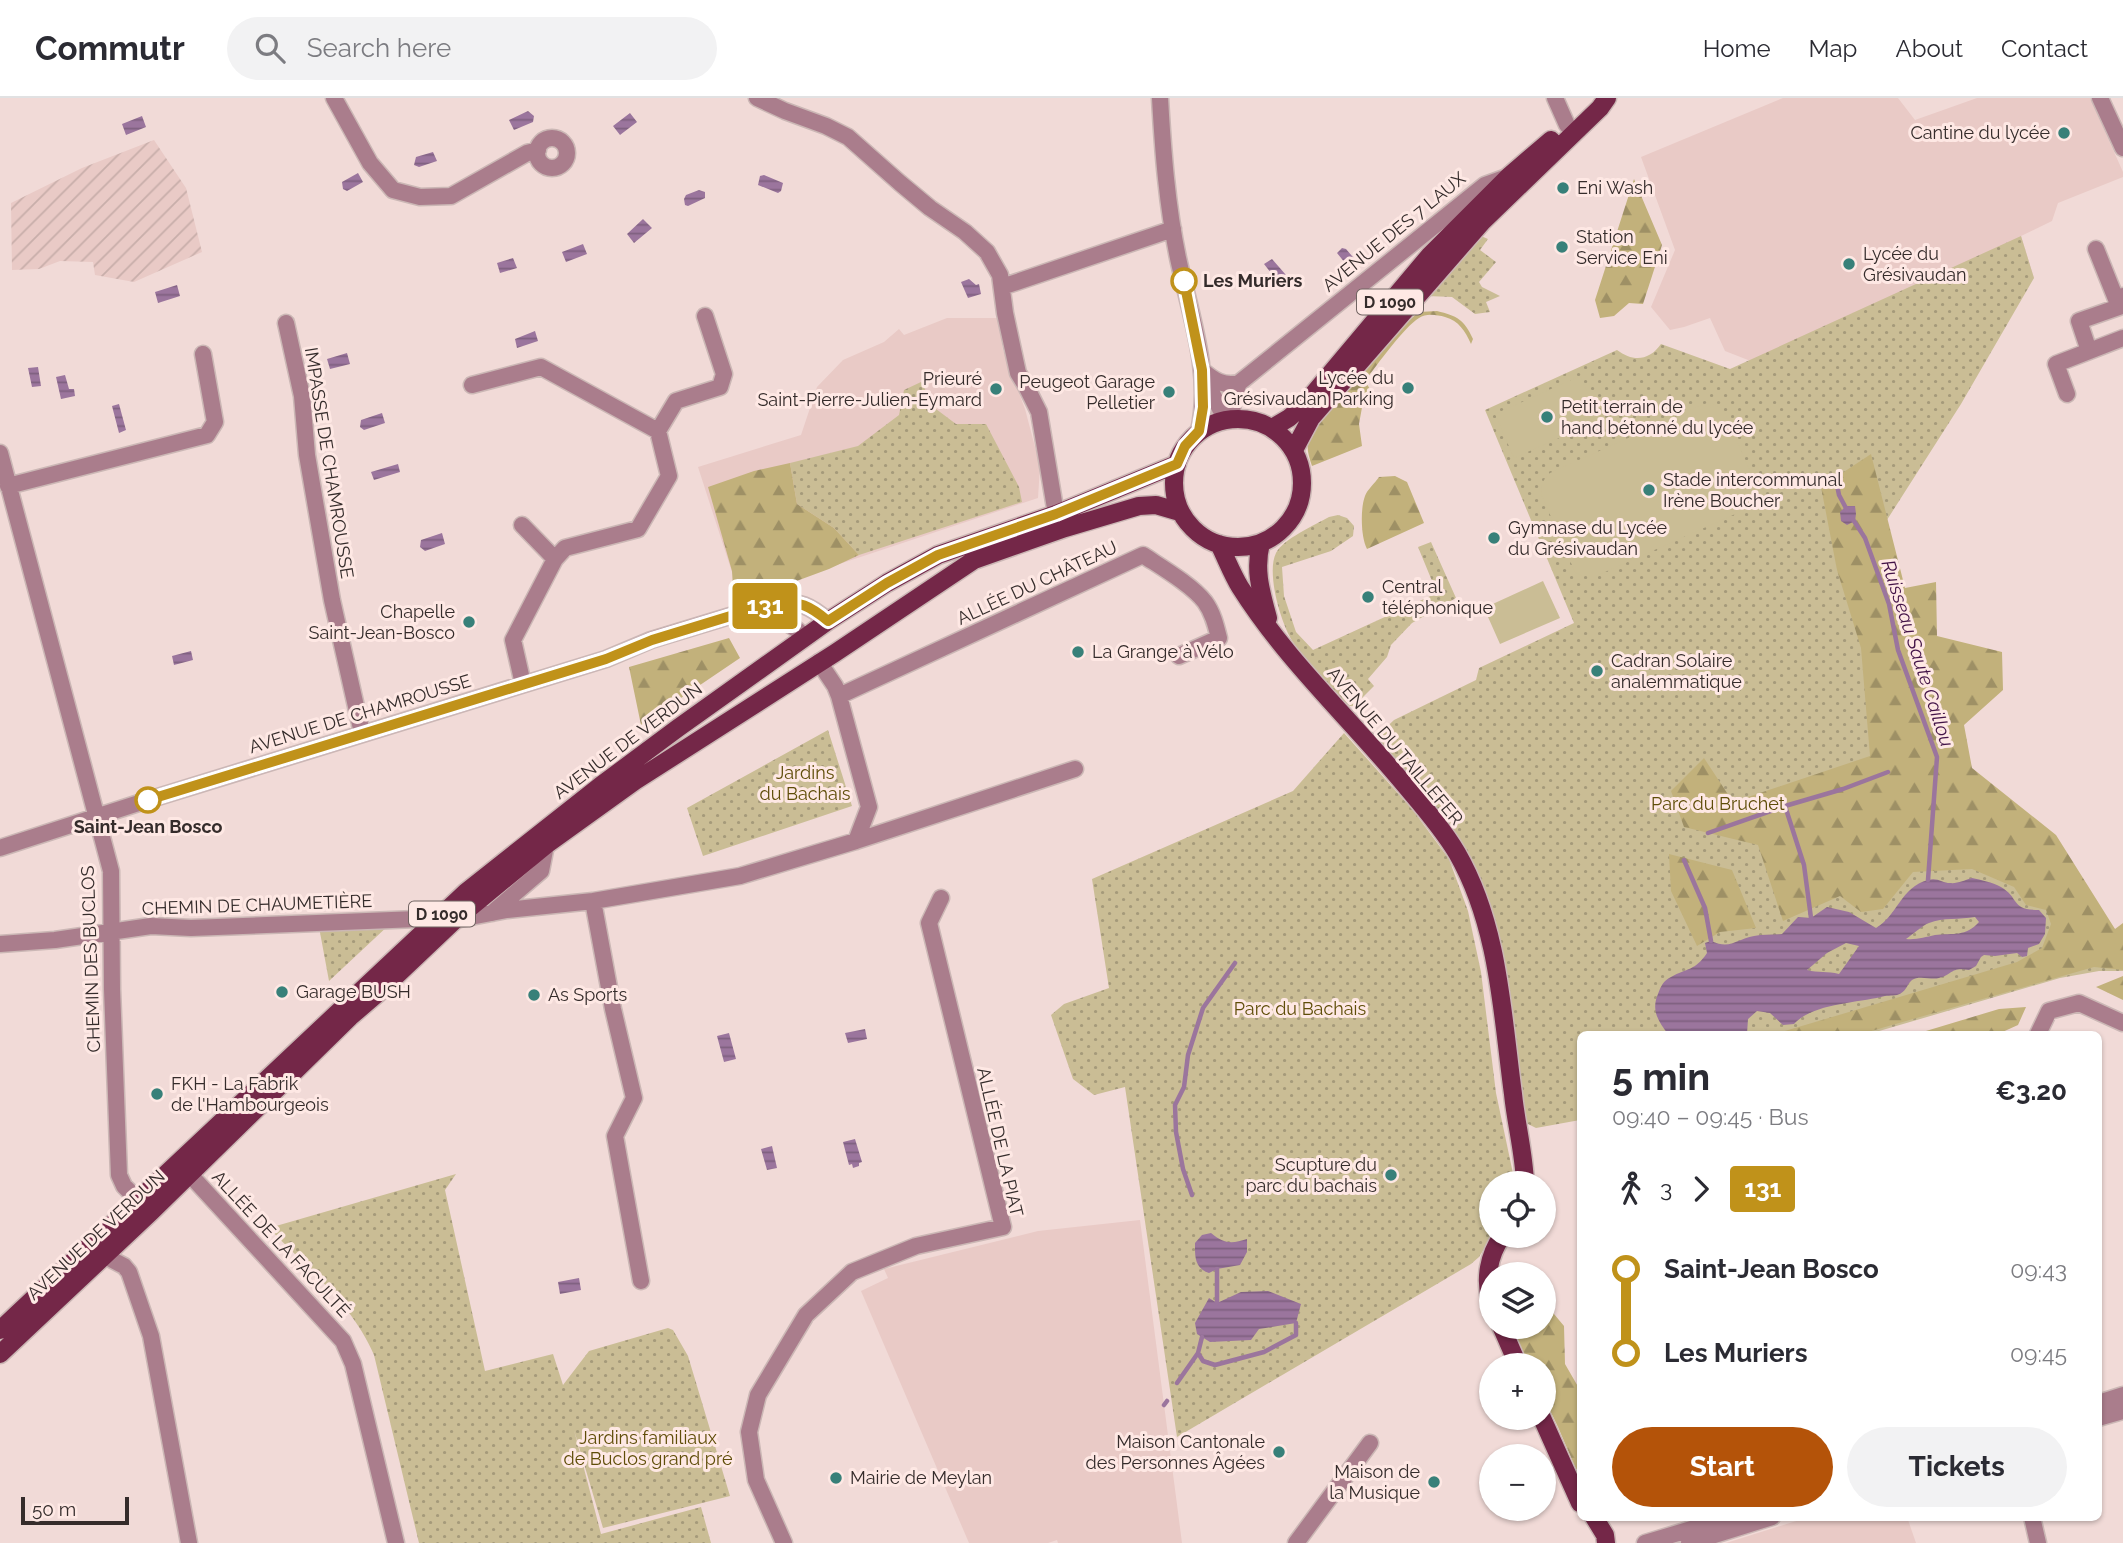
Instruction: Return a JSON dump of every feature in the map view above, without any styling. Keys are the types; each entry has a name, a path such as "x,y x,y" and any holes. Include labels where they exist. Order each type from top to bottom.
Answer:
{"main road":[{"name":"AVENUE DES 7 LAUX","path":"1272,428 1304,405 1430,255 1509,176 1595,102 1606,98"},
{"name":"D 1090","path":"1294,450 1311,418 1482,222 1600,108 1606,98"},
{"path":"1246,419 1272,428 1294,450 1302,471 1302,493 1288,524 1271,539 1261,544 1240,547 1219,544 1197,533 1180,512 1174,491 1174,472 1185,446 1199,431 1217,422 1246,419"},
{"name":"AVENUE DE VERDUN","path":"0,1330 144,1206 466,892 600,786 805,637 887,583 938,555 1056,514 1177,464"},
{"name":"AVENUE DE VERDUN","path":"184,1168 455,920 546,845 635,781 964,567 992,553 1106,514 1139,506 1156,505 1180,512"},
{"name":"AVENUE DU TAILLEFER","path":"1219,544 1239,586 1272,631 1427,812 1457,854 1481,906 1496,967 1525,1171"},
{"name":"AVENUE DU TAILLEFER","path":"1261,544 1257,560 1258,584 1272,631"},
{"path":"828,621 835,653"},
{"path":"805,637 819,662"},
{"name":"AVENUE DE VERDUN","path":"0,1354 105,1255 144,1206"},
{"path":"1548,1430 1577,1496"},
{"path":"1567,1471 1577,1489"},
{"path":"1587,1521 1598,1543"},
{"path":"1596,1521 1605,1535 1606,1543"}],"street":[{"path":"334,98 370,163 393,190 406,194 420,197 451,196 527,153 538,150"},
{"path":"757,98 848,137 910,192 965,232 987,252 1000,275 1018,373 1039,412 1056,514"},
{"path":"1160,98 1166,189 1202,370 1203,407 1199,431"},
{"path":"1555,98 1567,125"},
{"path":"2100,98 2123,148"},
{"name":"AVENUE DES 7 LAUX","path":"1239,383 1485,185 1509,176"},
{"path":"1002,287 1173,229"},
{"path":"2089,351 2079,321 2120,305 2096,249"},
{"path":"523,684 513,640 555,559 565,548 638,529 670,476 658,431 676,401 720,387 724,374 705,317"},
{"name":"IMPASSE DE CHAMROUSSE","path":"286,323 302,396 307,455 332,600 362,733"},
{"path":"2067,394 2056,364 2123,338"},
{"path":"9,486 207,435 215,422 203,354"},
{"path":"472,384 541,367 658,431"},
{"path":"1202,370 1213,380 1224,384 1239,383"},
{"path":"1202,370 1220,409 1232,419"},
{"path":"1232,419 1233,399 1239,383"},
{"name":"CHEMIN DES BUCLOS","path":"0,453 111,871 114,1068 119,1175 124,1186 144,1206"},
{"path":"522,524 555,559"},
{"name":"ALLÉE DU CHÂTEAU","path":"837,691 1143,555 1170,572 1204,601 1214,620 1220,638 1179,656"},
{"name":"AVENUE DE CHAMROUSSE","path":"0,848 606,659 652,640 776,602 795,602 815,610 828,621"},
{"name":"AVENUE DE CHAMROUSSE","path":"730,617 772,616 796,628 805,637"},
{"path":"835,653 837,691 869,807 856,841"},
{"path":"819,662 837,691"},
{"path":"455,920 593,901 740,876 1075,769"},
{"path":"492,913 541,871 546,845"},
{"name":"ALLÉE DE LA PIAT","path":"784,1543 755,1480 749,1432 758,1395 806,1315 852,1272 916,1246 1003,1227 929,923 941,898"},
{"path":"593,901 613,1009 634,1098 615,1136 641,1281"},
{"name":"CHEMIN DE CHAUMETIÈRE","path":"0,944 55,940 151,926 191,928 395,919 418,919 433,923"},
{"path":"2039,1031 2049,1011 2079,1003 2123,1023"},
{"name":"ALLÉE DE LA FACULTÉ","path":"184,1168 343,1341 353,1364 396,1543"},
{"path":"105,1255 129,1272 151,1336 189,1543"},
{"path":"2102,1402 2123,1395"},
{"path":"2102,1417 2123,1410"},
{"path":"1296,1543 1370,1443"},
{"path":"1645,1543 1718,1521"},
{"path":"1689,1543 1759,1521"},
{"path":"2033,1521 2038,1543"}],"shaded area":[{"name":"Lycée du Grésivaudan","path":"1783,98 1898,98 1915,120 1977,98 2090,98 2123,177 2058,203 2052,221 2021,236 2034,278 1878,411 1725,351 1710,318 1670,330 1651,307 1675,250 1641,157"},
{"path":"528,111 534,116 533,122 514,130 509,120"},
{"path":"630,113 637,122 620,135 613,126"},
{"path":"142,116 146,127 126,135 122,124"},
{"path":"154,140 186,188 202,252 134,282 95,275 93,262 60,261 39,269 12,270 11,203 82,168"},
{"path":"433,152 437,161 419,167 414,165 416,157"},
{"path":"358,173 363,182 347,191 343,189 342,182"},
{"path":"764,175 783,183 781,191 778,193 758,185 760,176"},
{"path":"699,190 705,192 705,198 685,205 686,195"},
{"path":"643,219 652,228 634,243 627,234"},
{"path":"583,244 587,254 566,262 562,252"},
{"path":"1342,248 1358,263 1350,269 1337,253"},
{"path":"513,258 517,268 500,273 497,263"},
{"path":"1272,259 1286,275 1278,282 1264,264"},
{"path":"969,279 976,285 979,284 981,294 968,298 961,282"},
{"path":"177,285 180,296 158,303 155,292"},
{"path":"947,318 998,318 1003,350 1025,409 1040,466 1038,498 740,597 698,467 801,435 817,387 843,360 884,342 899,329 904,335"},
{"path":"535,331 538,341 517,348 515,339"},
{"path":"347,353 350,364 330,369 327,359"},
{"path":"38,367 41,386 32,387 28,368"},
{"path":"65,375 69,389 74,389 75,396 61,399 56,377"},
{"path":"119,404 126,430 119,433 112,406"},
{"path":"382,413 385,423 364,430 360,427 361,420"},
{"path":"398,464 400,472 374,480 371,472"},
{"path":"1846,506 1855,506 1856,514 1855,521 1847,525 1841,521 1840,512"},
{"path":"442,533 445,544 425,551 420,547 421,540"},
{"path":"191,651 193,660 174,665 172,656"},
{"path":"1972,878 1983,880 2007,891 2019,906 2039,910 2046,918 2045,934 2039,944 2028,948 2027,956 2022,957 2017,953 1984,955 1976,966 1969,970 1955,970 1939,978 1915,979 1897,995 1823,1008 1802,1017 1794,1024 1783,1025 1770,1013 1757,1011 1748,1019 1747,1031 1666,1031 1659,1020 1655,1005 1663,984 1699,963 1707,953 1705,943 1711,941 1729,944 1754,936 1782,934 1798,917 1811,918 1827,907 1849,912 1876,928 1905,895 1919,884 1931,879 1947,883","holes":["1975,917 1979,922 1964,932 1906,939 1934,921","1846,943 1859,946 1839,974 1807,970 1827,953"]},
{"path":"865,1029 867,1039 848,1043 845,1033"},
{"path":"729,1033 736,1059 724,1062 717,1036"},
{"path":"855,1139 862,1162 853,1168 852,1164 849,1165 843,1142"},
{"path":"772,1146 777,1168 767,1170 761,1149"},
{"path":"1140,1220 1182,1543 1058,1543 1057,1540 1048,1543 969,1543 861,1291 888,1278 884,1269 1038,1231"},
{"path":"1211,1233 1228,1242 1247,1239 1247,1252 1240,1265 1209,1273 1200,1268 1196,1261 1195,1243 1202,1235"},
{"path":"579,1278 581,1290 560,1294 558,1282"},
{"path":"1268,1291 1301,1304 1296,1323 1259,1329 1251,1340 1210,1342 1197,1334 1195,1323 1209,1298 1217,1303 1241,1292"},
{"path":"1796,1521 1908,1521 1916,1543 1726,1543"}],"green space":[{"path":"1634,179 1662,245 1643,304 1629,303 1614,316 1600,318 1595,300"},
{"path":"1481,236 1488,239 1480,250 1496,262 1479,282 1482,287 1500,296 1486,302 1490,312 1475,314 1452,297 1427,296"},
{"name":"Parc du Bruchet","path":"2021,236 2034,278 1961,404 1885,523 1940,739 2123,938 2123,971 2099,971 2060,978 1879,1031 1577,1031 1577,1121 1536,1128 1526,1123 1500,942 1489,900 1464,848 1375,738 1394,720 1476,680 1479,668 1574,623 1485,410 1617,350 1629,357 1640,358 1651,354 1661,344 1730,369"},
{"path":"1437,311 1463,323 1473,339 1471,344 1454,321 1439,316 1422,316 1406,329 1365,381 1373,394 1363,402 1359,424 1362,446 1312,466 1308,447 1313,429 1406,323 1419,312"},
{"name":"Petit terrain de hand bétonné du lycée","path":"1580,376 1600,420 1514,458 1495,414"},
{"path":"921,382 936,409 956,424 986,424 1019,487 1022,502 859,555 834,528 797,504 790,463 858,446 899,415 904,390"},
{"name":"Stade intercommunal Irène Boucher","path":"1711,403 1723,409 1757,487 1758,496 1751,507 1596,576 1582,576 1575,572 1541,494 1542,485 1550,473"},
{"path":"1871,454 1905,588 1936,582 1937,636 2002,652 2003,690 1964,725 1972,768 2056,835 2115,929 2123,923 2123,970 2094,967 1871,1031 1785,1031 2017,962 2042,948 2051,924 2046,910 2026,905 2014,887 1972,869 1913,872 1883,909 1861,912 1840,896 1783,921 1758,845 1684,827 1671,791 1704,758 1733,802 1870,756 1861,648 1837,570 1821,487"},
{"path":"790,463 797,504 834,528 859,555 734,604 732,571 708,487 754,471"},
{"path":"1395,476 1407,482 1424,523 1367,549 1362,523 1365,496 1379,477"},
{"path":"1338,515 1347,518 1354,526 1353,536 1331,551 1282,567 1284,596 1296,632 1313,650 1437,593 1418,547 1431,542 1456,598 1412,623 1391,645 1387,657 1368,679 1374,686 1354,706 1350,706 1337,694 1293,642 1280,611 1274,585 1273,562 1280,548 1300,533"},
{"path":"1543,581 1560,618 1500,644 1484,608"},
{"path":"729,638 740,658 641,725 629,667"},
{"name":"Jardins du Bachais","path":"828,730 852,806 703,856 687,808"},
{"name":"Parc du Bachais","path":"1344,733 1412,809 1449,859 1468,911 1481,972 1496,1093 1512,1171 1479,1171 1479,1248 1485,1248 1471,1264 1177,1437 1125,1087 1094,1095 1073,1079 1051,1015 1064,1004 1109,988 1092,879 1293,791"},
{"path":"1669,854 1732,870 1756,928 1720,932 1697,946 1671,891"},
{"path":"390,924 329,981 319,927"},
{"path":"2123,976 2123,1000 2096,987"},
{"path":"2026,1007 2018,1025 2005,1031 1926,1031 1999,1009"},
{"name":"Jardins familiaux de Buclos grand pré","path":"456,1174 445,1190 485,1371 553,1354 563,1385 589,1351 668,1328 673,1330 688,1356 730,1496 603,1528 574,1430 601,1534 701,1507 711,1543 419,1543 374,1355 341,1303 269,1228"},
{"path":"1556,1316 1564,1326 1565,1364 1577,1385 1577,1470 1556,1423 1556,1353 1522,1353 1515,1339 1556,1339"}],"waterway":[{"name":"Ruisseau Saute Caillou","path":"1837,485 1847,510"},
{"name":"Ruisseau Saute Caillou","path":"1852,518 1865,538 1889,604 1898,650 1937,757 1928,880"},
{"path":"1708,833 1888,772"},
{"path":"1785,806 1804,865 1811,918"},
{"path":"1684,860 1705,908 1711,941"},
{"path":"1192,1195 1183,1169 1176,1132 1175,1105 1184,1087 1188,1055 1203,1008 1235,963"},
{"path":"1217,1269 1217,1303"},
{"path":"1177,1383 1198,1353 1203,1361 1215,1365 1264,1352 1296,1335 1296,1323"},
{"path":"1198,1353 1202,1337"},
{"path":"1164,1405 1167,1401"}],"bus line":[{"name":"131","path":"148,800 606,659 652,640 776,602 795,602 815,610 828,621 887,583 938,555 1056,514 1177,464 1185,446 1199,431 1203,407 1202,370 1184,281"}],"place":[{"name":"Cantine du lycée","path":"2064,133"},
{"name":"Eni Wash","path":"1563,188"},
{"name":"Station Service Eni","path":"1562,247"},
{"name":"Lycée du Grésivaudan","path":"1849,264"},
{"name":"Les Muriers","path":"1184,281"},
{"name":"Lycée du Grésivaudan Parking","path":"1408,388"},
{"name":"Prieuré Saint-Pierre-Julien-Eymard","path":"996,389"},
{"name":"Peugeot Garage Pelletier","path":"1169,392"},
{"name":"Petit terrain de hand bétonné du lycée","path":"1547,417"},
{"name":"Stade intercommunal Irène Boucher","path":"1649,490"},
{"name":"Gymnase du Lycée du Grésivaudan","path":"1494,538"},
{"name":"Central téléphonique","path":"1368,597"},
{"name":"Chapelle Saint-Jean-Bosco","path":"469,622"},
{"name":"La Grange à Vélo","path":"1078,652"},
{"name":"Cadran Solaire analemmatique","path":"1597,671"},
{"name":"Saint-Jean Bosco","path":"148,800"},
{"name":"Garage BUSH","path":"282,992"},
{"name":"As Sports","path":"534,995"},
{"name":"FKH - La Fabrik de l'Hambourgeois","path":"157,1094"},
{"name":"Scupture du parc du bachais","path":"1391,1175"},
{"name":"Maison Cantonale des Personnes Âgées","path":"1279,1452"},
{"name":"Mairie de Meylan","path":"836,1478"},
{"name":"Maison de la Musique","path":"1434,1482"}]}
